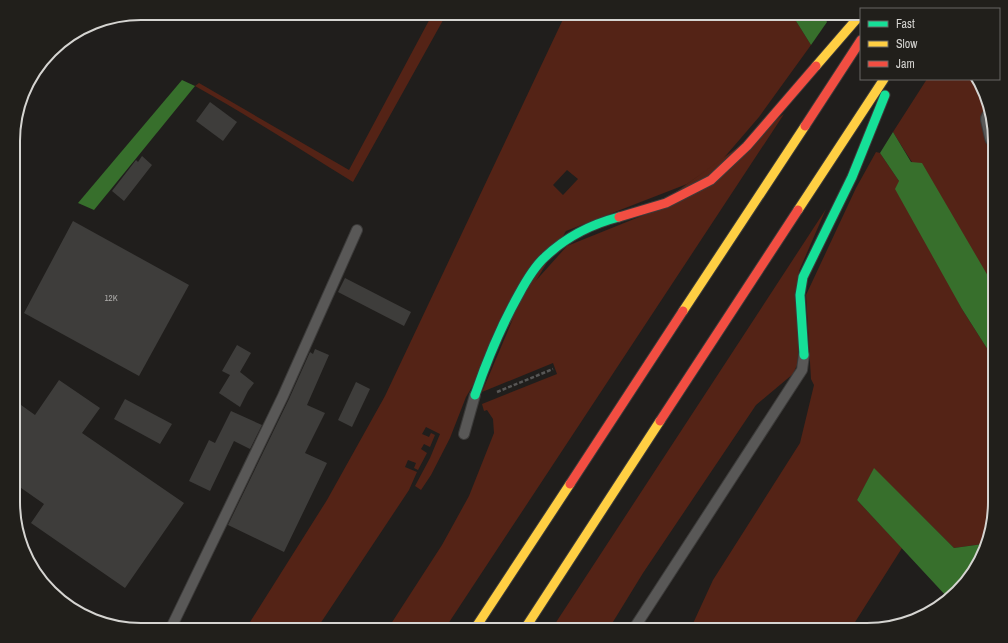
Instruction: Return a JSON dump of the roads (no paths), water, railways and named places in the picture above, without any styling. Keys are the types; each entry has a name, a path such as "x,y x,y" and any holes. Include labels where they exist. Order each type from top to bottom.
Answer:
{"highway":[{"path":"474,399 487,361 507,315 527,279 544,257 568,239 597,223 666,203 711,180 747,146 856,20"},
{"path":"479,623 860,42"},
{"path":"529,623 883,80"},
{"path":"804,355 800,295 803,277 852,177 892,80"}],"lane":[{"path":"173,623 283,396 357,230"},
{"path":"638,623 798,376 803,364 804,355"},
{"path":"464,434 474,399"}]}
